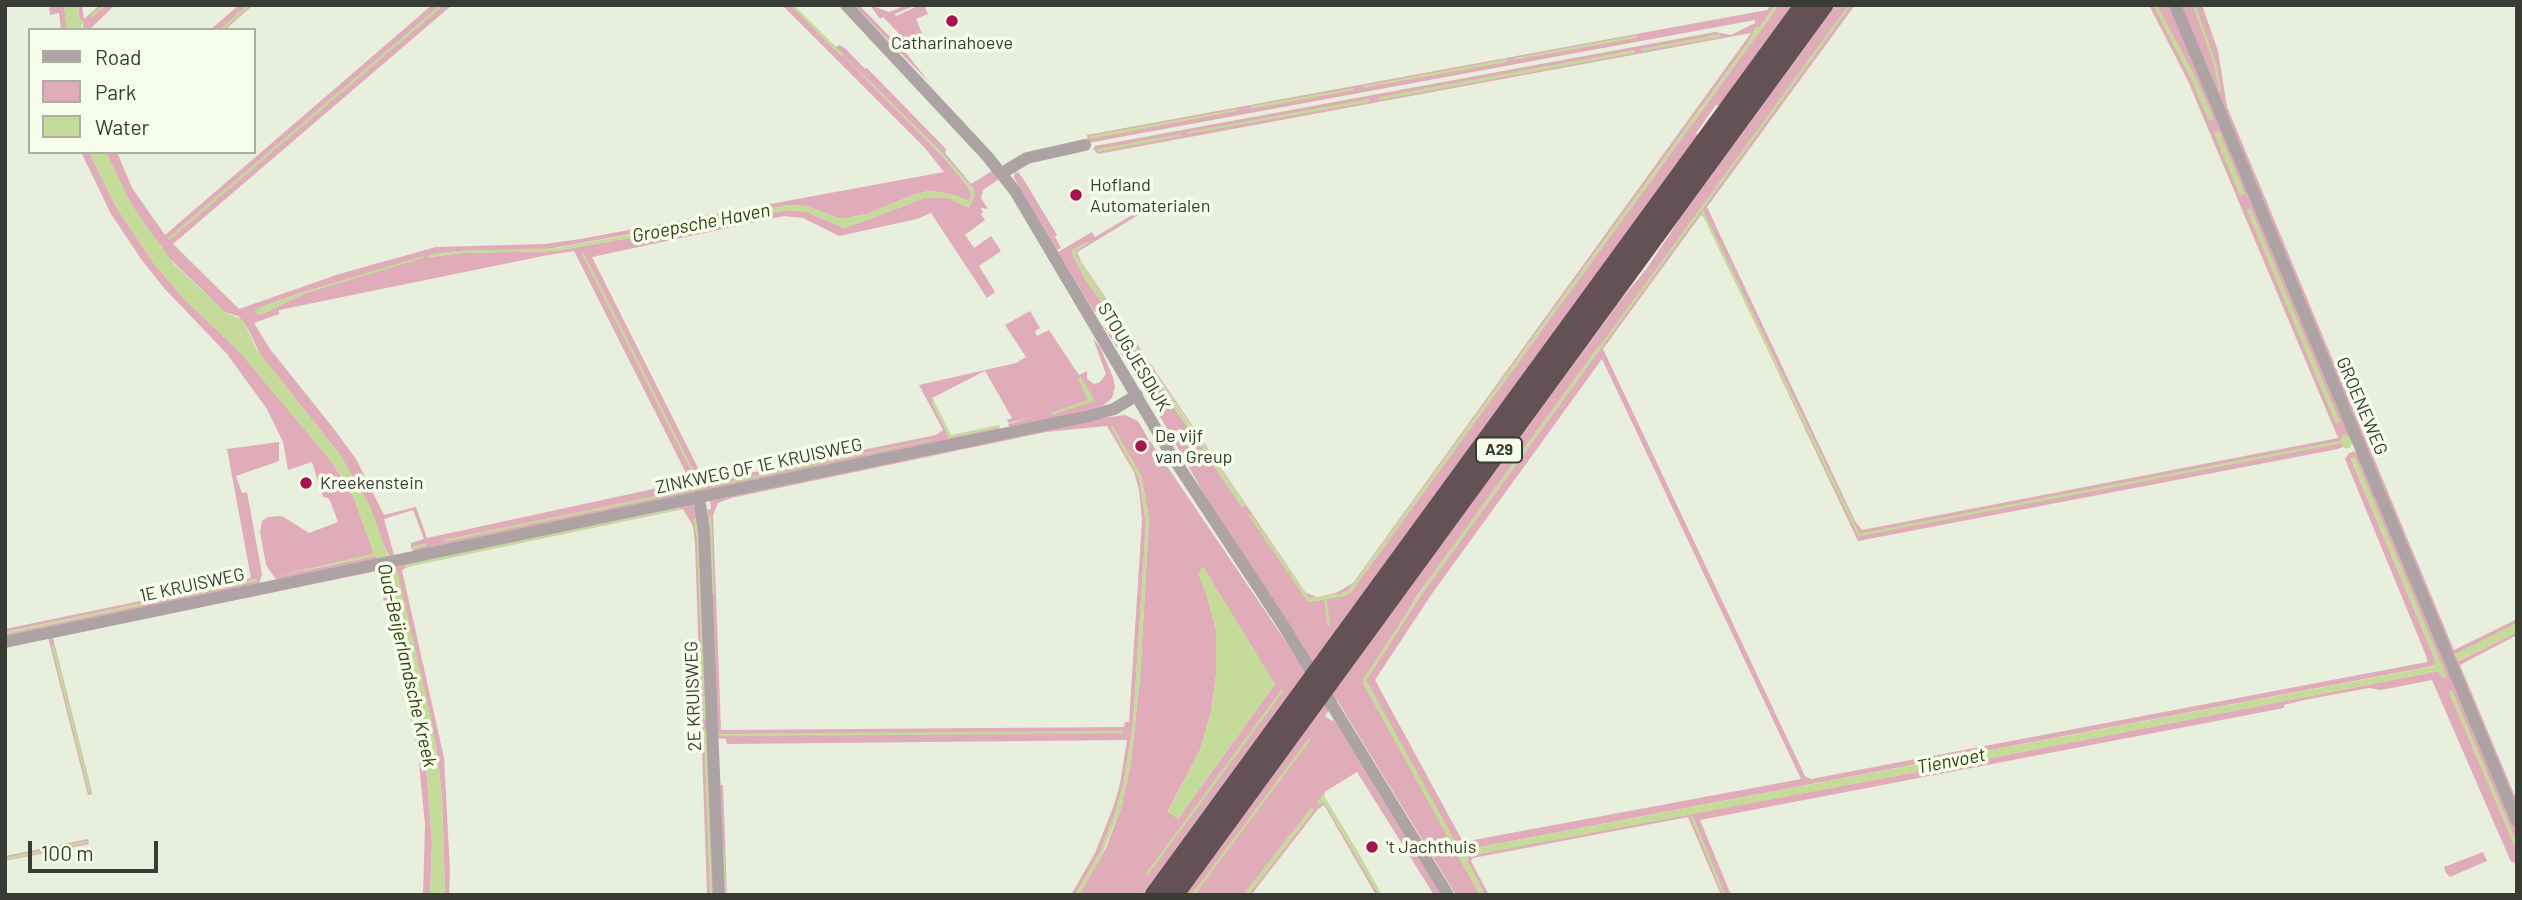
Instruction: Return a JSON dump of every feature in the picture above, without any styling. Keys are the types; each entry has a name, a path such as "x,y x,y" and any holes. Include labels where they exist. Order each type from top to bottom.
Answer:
{"highway":[{"name":"A29","path":"1154,895 1804,5"},
{"name":"A29","path":"1174,895 1824,5"}],"street":[{"name":"STOUGJESDIJK","path":"846,5 1002,173 1025,207 1185,477 1300,652 1448,895"},
{"name":"GROENEWEG","path":"2175,5 2517,821"},
{"path":"1002,173 1027,159 1085,145"},
{"name":"ZINKWEG OF 1E KRUISWEG","path":"386,562 1089,416 1117,408 1137,396"},
{"name":"2E KRUISWEG","path":"699,497 704,532 719,895"},
{"name":"1E KRUISWEG","path":"5,642 386,562"}],"green space":[{"path":"49,5 64,5 67,28 61,28 59,13 50,15"},
{"path":"78,5 82,5 84,19 100,5 115,5 91,28 83,28 84,23 79,18"},
{"path":"239,5 253,5 227,28 212,28"},
{"path":"432,5 452,5 173,244 239,309 339,274 436,247 545,244 580,239 944,172 925,148 782,5 791,5 834,49 839,45 845,48 867,68 946,149 945,153 971,184 992,171 998,180 983,190 981,198 988,209 981,208 985,220 965,235 974,248 991,236 1001,251 979,266 995,292 987,298 931,213 917,219 839,236 803,218 784,216 592,257 705,482 936,435 943,430 919,385 1016,363 1026,357 1005,325 1030,311 1040,328 1035,331 1037,336 1049,330 1079,375 1087,371 1087,379 1094,384 1100,382 1106,374 1093,338 1100,347 1115,387 1112,398 1104,405 1010,428 1008,424 1034,417 1008,423 1007,420 1012,418 985,371 932,398 932,403 947,435 962,435 1000,427 998,430 414,553 412,549 425,546 411,548 411,543 424,539 413,510 384,519 394,555 389,556 341,456 260,354 247,327 238,316 225,312 164,253 162,246 128,200 107,154 118,154 132,188 165,235","holes":["841,53 941,152 970,185 974,190 969,207 948,198 925,198 845,228 806,212 787,210 556,251 429,255 457,251 548,249 789,205 806,206 841,219 867,214 929,191 951,194 969,201 969,188 944,158","574,251 690,481 427,538 416,507 384,515 356,459 270,349 254,323 279,314 279,310","423,257 306,293 257,314 259,308 297,294","704,488 444,541 444,540"]},
{"path":"854,5 859,5 906,53 929,82"},
{"path":"870,5 889,12 906,5 916,5 895,14 896,16 920,5 929,5 925,7 928,14 916,19 923,36 908,43 883,17 880,19"},
{"path":"1771,5 1775,5 1760,27 1755,28 1750,40 1349,590 1340,594 1317,597 1336,593 1353,583 1751,33 1098,154 1093,149 1095,146 1715,32 1731,35 1755,23 1755,20 1088,143 1087,135 1767,10"},
{"path":"1779,5 1793,5 1719,106 1716,105 1696,133 1698,135 1142,895 1079,895 1106,848 1121,808 1131,762 1140,678 1149,519 1141,475 1112,428 1139,478 1146,523 1133,724 1124,781 1115,814 1099,854 1075,895 1071,895 1095,853 1114,805 1127,740 727,744 726,739 717,738 707,510 711,509 710,501 1125,415 1138,421 1149,440 1138,445 1139,448 1150,441 1297,658 1304,647 1207,499 1141,383 1102,325 1129,353 1132,351 1093,310 1058,252 1092,232 1095,237 1139,211 1140,214 1077,253 1306,593 1317,597 1309,598 1250,514 1308,602 1344,596 1351,592","holes":["1090,241 1075,254 1148,364 1145,366 1084,277 1072,250","1155,373 1245,506 1242,507 1152,375","1107,426 1134,472 1139,490 1142,520 1129,722 1125,722 1124,727 721,730 713,515 718,503 731,498 1046,432","1199,574 1275,684 1178,819 1168,811 1200,750 1211,712 1216,676 1216,630"]},
{"path":"1836,5 1855,5 1707,207 1855,521 1862,530 2338,438 2188,81 2149,5 2171,5 2354,442 2338,449 1858,541 1704,217 1701,215 1603,349 1805,776 1811,779 2427,662 2345,459 2354,451 2517,831 2517,844 2452,691 2449,692 2517,851 2517,863 2511,862 2432,680 2304,700 2284,705 2284,708 1700,820 1731,895 1721,895 1688,817 1473,858 1471,861 1489,895 1485,895 1467,860 1469,856 1508,848 2434,672 2446,677 2354,457 2351,459 2434,657 2436,664 2433,666 1459,851 1457,854 1480,895 1456,895 1337,700 1325,716 1334,720 1441,895 1434,895 1357,772 1326,791 1319,804 1324,802 1379,895 1376,895 1324,805 1318,809 1251,895 1248,895 1314,810 1311,809 1243,895 1184,895 1647,268","holes":["2250,209 2339,423 2247,210","1599,346 1601,348 1424,591 1366,680 1454,842 1452,843 1363,683 1419,593","1602,359 1801,779 1463,842 1375,680 1431,595"]},
{"path":"2179,5 2202,5 2218,51 2227,107 2454,650 2517,619 2517,623 2455,655 2459,661 2517,632 2517,635 2460,665 2517,801 2517,813"},
{"path":"82,154 90,154 115,205 155,265 184,299 239,351 332,462 354,498 373,551 372,555 278,576 375,556 380,558 277,581 266,565 260,532 262,521 268,517 282,516 309,533 338,522 331,503 328,498 323,497 312,462 288,470 283,442 267,409 227,354 164,288 111,214"},
{"path":"1015,172 1024,180 1057,235 1055,237 1061,248 1057,250 1014,178"},
{"path":"279,442 279,461 236,476 242,493 247,492 262,574 259,585 5,638 5,634 257,581 5,632 5,629 251,578 227,449"},
{"path":"693,504 698,512 717,895 707,895 695,545 693,526 683,509 410,566 402,570 444,758 450,871 449,895 445,895 442,795 436,747 404,602 392,567"},
{"path":"382,567 426,764 432,843 430,895 423,895 425,825 418,753 377,571 53,638 92,792 88,795 48,637"},
{"path":"723,785 727,895 720,895 716,786"},
{"path":"88,839 89,844 5,861 5,856"},
{"path":"2483,852 2487,861 2450,877 2446,873 2444,867"}],"water":[{"path":"64,5 78,5 79,18 84,23 82,28 67,28"},
{"path":"1775,5 1779,5 1351,592 1346,596 1308,602 1248,515 1251,514 1309,598 1340,594 1349,590 1750,40 1755,28 1760,27"},
{"path":"2153,5 2157,5 2196,78 2214,119 2209,121"},
{"path":"1720,34 1721,37 1642,51 1641,49"},
{"path":"1637,35 1637,38 1514,60 1514,58"},
{"path":"1634,50 1635,53 1379,100 1379,97"},
{"name":"Groepsche Haven","path":"841,53 941,152 970,185 975,194 971,205 964,206 948,198 925,198 845,228 806,212 787,210 556,251 462,253 429,257 457,251 557,248 789,205 806,206 841,219 867,214 929,191 951,194 969,201 969,188 944,158"},
{"path":"1507,59 1507,62 1363,88 1363,86"},
{"path":"1354,90 1251,109 1251,106"},
{"path":"1369,99 1369,102 1187,134 1187,132"},
{"path":"1237,109 1090,139 1089,136"},
{"path":"2219,131 2245,194 2240,196 2214,133"},
{"path":"1181,134 1098,152 1097,149"},
{"name":"Oud-Beijerlandsche Kreek","path":"90,154 107,154 132,206 174,264 225,312 243,320 257,350 341,456 370,506 392,567 399,578 434,732 442,795 445,895 430,895 432,843 426,764 380,558 375,556 278,575 372,554 354,498 332,462 239,351 184,299 155,265 115,205"},
{"path":"2251,209 2340,422 2336,424 2247,210"},
{"path":"1091,241 1075,254 1148,364 1145,366 1084,277 1073,256 1072,250"},
{"path":"423,256 424,258 306,293 263,314 258,315 255,312 259,308 297,294"},
{"path":"1599,346 1601,348 1424,591 1366,680 1455,841 1451,843 1363,679 1436,569"},
{"path":"1154,373 1245,505 1242,507 1151,374"},
{"path":"1081,377 1095,401 1052,415 1051,413 1088,400 1078,379"},
{"path":"934,401 951,435 999,425 1000,427 948,438 948,433 931,402"},
{"path":"1113,426 1141,475 1149,519 1140,678 1131,762 1121,808 1100,859 1079,895 1075,895 1099,854 1115,814 1124,781 1133,724 1146,523 1139,478 1111,427"},
{"path":"933,440 711,487 711,485"},
{"name":"Tienvoet","path":"2355,456 2447,677 2443,678 2439,672 2434,672 1469,856 1467,860 1485,895 1480,895 1457,854 1459,851 2435,666 2434,657 2351,458"},
{"path":"704,486 705,488 444,542 444,540"},
{"path":"1203,566 1275,684 1178,819 1168,812 1200,750 1211,712 1216,676 1216,630 1198,574"},
{"path":"257,579 258,581 5,634 5,632"},
{"path":"2517,623 2517,632 2458,661 2455,654"},
{"path":"2452,690 2517,844 2517,851 2449,692"},
{"path":"1323,794 1382,895 1379,895 1324,802 1317,802"},
{"path":"1311,808 1314,810 1248,895 1243,895"}],"waterway":[{"path":"92,16 105,5"},
{"path":"223,28 249,5"},
{"path":"169,239 442,5"},
{"path":"792,5 842,55"},
{"path":"1599,349 1850,5"},
{"path":"2194,5 2215,64 2220,90"},
{"path":"1701,209 1859,535 2346,441"},
{"path":"583,254 697,480"},
{"path":"2345,439 2347,444"},
{"path":"406,566 679,508"},
{"path":"710,516 713,593"},
{"path":"695,519 705,717"},
{"path":"412,548 425,545"},
{"path":"1325,598 1329,625"},
{"path":"53,646 90,792"},
{"path":"1147,874 1282,691"},
{"path":"705,730 711,895"},
{"path":"719,735 1122,732"},
{"path":"1193,895 1309,740"},
{"path":"1692,817 1724,895"},
{"path":"5,859 86,842"},
{"path":"723,849 725,895"}],"place":[{"name":"Catharinahoeve","path":"952,21"},
{"name":"Hofland Automaterialen","path":"1076,195"},
{"name":"De vijf van Greup","path":"1141,446"},
{"name":"Kreekenstein","path":"306,483"},
{"name":"'t Jachthuis","path":"1372,847"}]}
